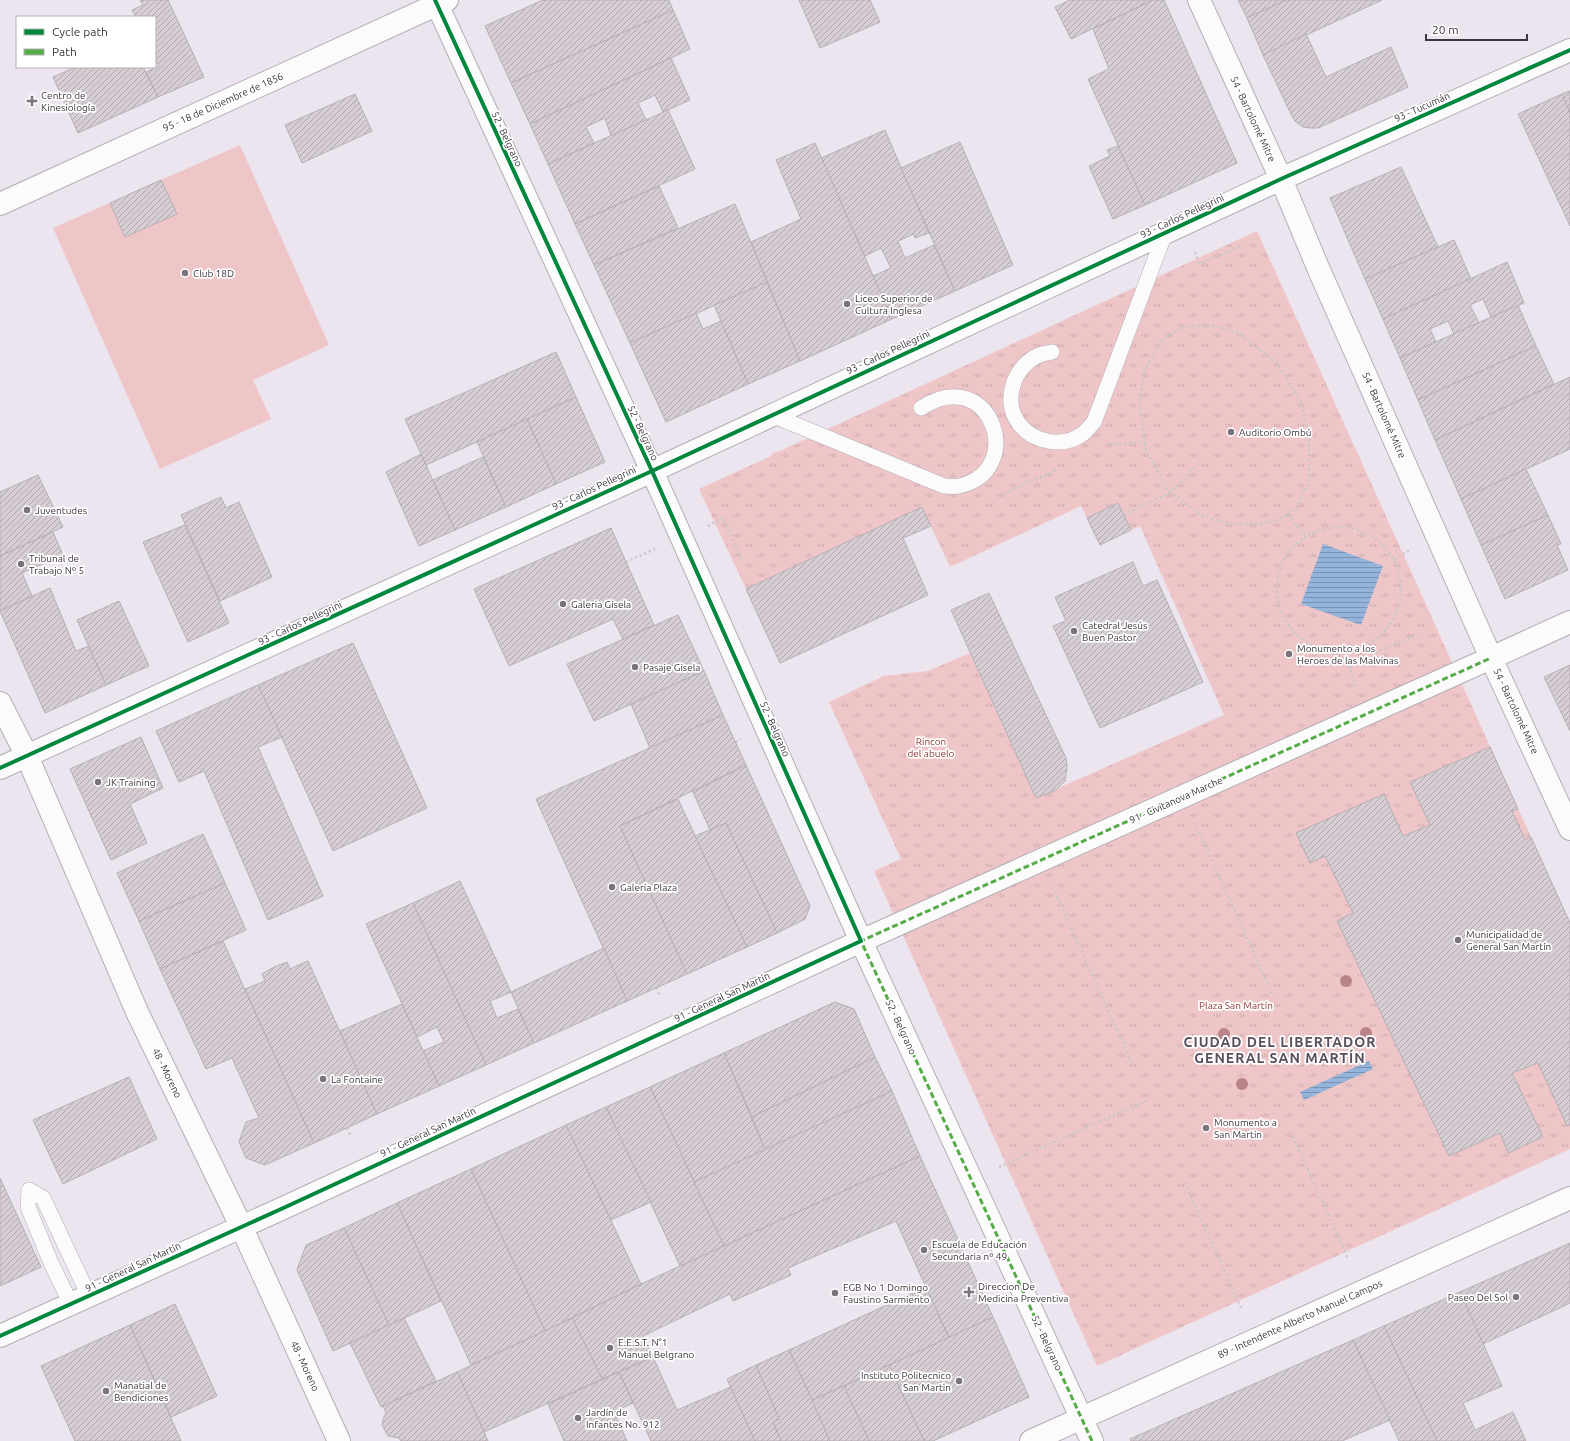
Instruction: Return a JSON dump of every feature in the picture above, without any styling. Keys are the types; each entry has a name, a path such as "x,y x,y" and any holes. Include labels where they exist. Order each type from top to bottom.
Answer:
{"street":[{"name":"54 - Bartolomé Mitre","path":"1199,0 1281,179 1319,270 1491,658 1570,829"},
{"name":"95 - 18 de Diciembre de 1856","path":"0,204 440,1"},
{"name":"52 - Belgrano","path":"440,1 652,471 861,941 1092,1441"},
{"name":"93 - Tucumán","path":"1281,179 1570,50"},
{"name":"93 - Carlos Pellegrini","path":"0,768 652,471 1281,179"},
{"name":"91 - Civitanova Marche","path":"861,941 1042,861 1570,622"},
{"name":"48 - Moreno","path":"0,702 27,756 138,1014 241,1226 339,1441"},
{"name":"91 - General San Martín","path":"0,1336 241,1226 280,1210 861,941"},
{"name":"89 - Intendente Alberto Manuel Campos","path":"1031,1441 1081,1417 1570,1198"}],"lane":[{"path":"1052,352 1038,356 1026,363 1016,375 1011,389 1011,405 1016,420 1026,432 1040,440 1055,443 1070,440 1084,433 1094,422 1165,233"},
{"path":"772,415 944,486 958,486 972,482 984,472 993,460 997,445 995,430 989,416 978,404 964,398 948,396 933,400 921,408"},
{"path":"29,1190 43,1198 80,1300 51,1263 28,1207 29,1190"}],"path":[{"path":"1195,252 1200,264 1240,246"},
{"path":"1212,325 1238,333 1277,363 1300,402 1309,434 1309,481 1296,509 1287,515 1273,522 1238,525 1204,517 1167,489 1146,450 1139,402 1145,368 1165,337 1186,326 1212,325"},
{"path":"1124,515 1171,492 1198,464"},
{"path":"1287,515 1304,536"},
{"path":"708,526 723,518 741,559"},
{"path":"1344,526 1364,531 1382,542 1394,559 1400,578 1401,599 1395,618 1382,634 1365,646 1345,651 1325,650 1306,642 1290,628 1280,610 1276,590 1280,569 1289,551 1304,536 1324,528 1344,526"},
{"path":"626,562 659,548"},
{"path":"1394,559 1410,550"},
{"path":"1350,668 1378,652 1418,634"},
{"path":"1345,651 1363,716"},
{"path":"1184,796 1272,994"},
{"path":"1042,861 1131,1062"},
{"path":"656,988 660,997"},
{"path":"998,1167 1148,1100"},
{"path":"347,1128 351,1137"},
{"path":"1291,1132 1348,1259"},
{"path":"1185,1183 1241,1308"}],"green space":[{"name":"Club 18D","path":"240,145 329,345 253,380 271,419 160,469 53,228"},
{"name":"Plaza San Martín","path":"1257,231 1570,923 1570,1149 1097,1366 874,871 901,859 829,702 884,676 928,671 970,653 1036,798 1224,715 1140,526 1131,530 1118,503 1087,518 1081,506 950,567 922,507 746,589 699,489 771,456 773,453"}],"water":[{"path":"1323,544 1383,566 1361,625 1301,604"},
{"path":"1369,1061 1373,1069 1304,1100 1300,1092"}],"building":[{"path":"140,0 168,0 204,77 158,97 146,72 159,66 156,60 156,16 135,16 132,10 143,5"},
{"path":"543,0 669,0 673,10 511,83 485,26"},
{"path":"799,0 870,0 880,22 820,48"},
{"path":"1070,0 1153,0 1071,39 1055,7"},
{"path":"1153,0 1164,0 1237,163 1145,205 1088,79 1109,69 1093,29"},
{"path":"1238,0 1286,0 1247,18"},
{"path":"1286,0 1382,0 1263,55 1247,18"},
{"path":"673,10 690,49 530,124 511,83"},
{"path":"1306,34 1326,77 1391,47 1408,87 1318,128 1303,127 1295,121 1291,114 1263,55"},
{"path":"671,58 690,100 663,112 655,95 638,103 646,120 611,136 605,118 586,127 594,143 548,164 530,124"},
{"path":"74,68 144,68 158,97 78,133 53,77"},
{"path":"1570,91 1570,113 1562,94"},
{"path":"355,94 372,131 302,163 285,125"},
{"path":"1562,94 1570,113 1570,226 1518,114"},
{"path":"668,110 695,169 575,224 548,164"},
{"path":"885,130 929,233 915,238 914,234 898,241 905,258 934,245 955,291 892,319 873,276 891,268 881,248 865,256 821,158"},
{"path":"960,142 1013,265 955,291 901,168"},
{"path":"815,143 892,319 800,361 751,242 801,219 776,160"},
{"path":"1118,146 1145,205 1113,219 1089,166 1110,156 1107,150"},
{"path":"1401,167 1438,247 1365,279 1330,198"},
{"path":"161,180 177,214 125,237 110,203"},
{"path":"659,186 678,228 594,265 575,224"},
{"path":"735,204 767,282 630,343 594,265"},
{"path":"1454,240 1471,279 1383,319 1365,279"},
{"path":"1507,262 1524,303 1491,317 1483,299 1470,305 1479,323 1454,334 1448,321 1430,329 1436,342 1400,358 1383,319"},
{"path":"767,282 800,361 748,384 714,305"},
{"path":"1518,305 1536,346 1418,400 1400,358"},
{"path":"696,313 703,329 721,321 748,384 666,422 630,343"},
{"path":"1536,346 1554,384 1435,440 1418,400"},
{"path":"556,352 576,397 426,465 405,419"},
{"path":"1570,377 1570,449 1461,499 1435,440"},
{"path":"576,397 605,462 556,484 527,419"},
{"path":"527,419 556,484 506,507 477,442"},
{"path":"421,454 455,530 419,546 386,472"},
{"path":"483,457 506,507 455,530 433,480"},
{"path":"1526,469 1548,515 1481,545 1461,499"},
{"name":"Juventudes","path":"38,475 63,527 0,556 0,492"},
{"path":"221,497 226,508 239,502 272,577 220,601 181,515"},
{"path":"1118,503 1131,530 1100,545 1087,518"},
{"path":"922,507 931,526 903,538 928,595 780,663 746,589"},
{"path":"1548,515 1561,544 1557,545 1568,570 1505,599 1481,545"},
{"path":"185,525 229,623 188,642 143,542"},
{"name":"Galeria Gisela","path":"611,528 654,625 623,639 613,619 509,666 474,589"},
{"name":"Tribunal de Trabajo Nº 5","path":"53,532 63,555 22,573 32,596 0,611 0,556"},
{"path":"1133,562 1143,586 1157,580 1203,682 1100,728 1053,626 1066,621 1055,597"},
{"path":"50,588 76,651 89,646 106,685 45,713 0,611"},
{"path":"989,593 1066,758 1067,768 1065,781 1056,790 1036,798 951,610"},
{"path":"119,601 149,666 106,685 77,620"},
{"name":"Pasaje Gisela","path":"678,615 704,671 594,721 567,664"},
{"path":"353,643 427,808 333,851 258,685"},
{"path":"1570,665 1570,731 1544,677"},
{"path":"704,671 723,715 650,748 631,704"},
{"path":"258,685 282,737 258,747 323,896 268,920 204,771 179,782 156,731"},
{"name":"Galería Plaza","path":"723,715 746,765 620,826 687,974 627,1001 536,799"},
{"path":"141,737 163,788 130,804 147,843 111,860 70,769"},
{"name":"Municipalidad de General San Martín","path":"1490,747 1518,809 1512,811 1525,840 1531,837 1570,923 1570,1125 1567,1126 1538,1063 1512,1073 1543,1137 1508,1153 1500,1133 1449,1156 1337,921 1353,913 1325,856 1310,863 1296,833 1384,794 1403,836 1430,825 1410,782"},
{"path":"746,765 810,906 805,919 777,933 726,823 710,830 693,792"},
{"path":"678,799 747,947 687,974 620,826"},
{"path":"726,823 777,933 747,947 695,836"},
{"path":"203,834 225,883 139,921 117,873"},
{"path":"460,881 511,992 490,1001 497,1018 518,1009 534,1043 486,1065 413,903"},
{"path":"225,883 246,930 160,969 139,921"},
{"path":"413,903 486,1065 439,1086 423,1051 444,1042 437,1027 417,1037 366,924"},
{"path":"223,941 314,1143 265,1165 246,1158 239,1142 246,1122 259,1118 232,1058 206,1069 160,969"},
{"path":"604,948 627,1001 534,1043 511,992"},
{"name":"La Fontaine","path":"308,961 377,1114 314,1143 245,989 265,981 262,974 274,967 287,962 290,969"},
{"path":"835,1002 854,1009 875,1057 752,1117 724,1053"},
{"path":"402,1004 439,1086 377,1114 340,1031"},
{"path":"724,1053 765,1150 694,1182 650,1087"},
{"path":"875,1057 892,1091 765,1150 752,1117"},
{"path":"129,1077 157,1139 63,1184 33,1120"},
{"path":"650,1087 724,1246 680,1266 606,1107"},
{"path":"892,1091 920,1156 724,1246 694,1182"},
{"path":"606,1107 651,1202 611,1220 566,1125"},
{"path":"566,1125 641,1284 545,1331 471,1169"},
{"path":"920,1156 993,1317 949,1338 896,1221 788,1268 791,1275 733,1301 730,1294 643,1336 653,1357 602,1379 572,1318 641,1284"},
{"path":"471,1169 545,1331 471,1365 397,1203"},
{"path":"0,1178 41,1267 0,1286"},
{"path":"397,1203 441,1301 389,1325 344,1228"},
{"path":"344,1228 389,1325 333,1351 297,1270 306,1245"},
{"name":"Paseo Del Sol","path":"1570,1243 1570,1303 1483,1344 1460,1292"},
{"path":"926,1287 949,1338 812,1400 789,1350"},
{"path":"1460,1292 1502,1386 1463,1403 1475,1430 1513,1412 1526,1441 1437,1441 1384,1326"},
{"path":"175,1304 217,1396 171,1417 130,1325"},
{"name":"Instituto Politecnico San Martin","path":"993,1317 1029,1397 933,1441 924,1441 889,1365"},
{"path":"404,1318 436,1381 381,1407 350,1343"},
{"path":"572,1318 602,1379 484,1432 457,1372"},
{"name":"Manatial de Bendiciones","path":"130,1325 181,1441 75,1441 41,1366"},
{"path":"1384,1326 1437,1441 1399,1441 1353,1340"},
{"path":"1353,1340 1390,1420 1342,1441 1131,1441 1130,1439"},
{"path":"789,1350 830,1441 781,1441 773,1422 779,1419 756,1365"},
{"path":"653,1357 677,1410 731,1387 755,1441 651,1441 619,1372"},
{"path":"756,1365 779,1419 773,1422 781,1441 755,1441 727,1379"},
{"path":"889,1365 924,1441 869,1441 844,1386"},
{"path":"457,1372 488,1441 401,1441 399,1438 388,1436 382,1425 386,1413 383,1406"},
{"path":"619,1372 633,1403 614,1412 627,1441 564,1441 548,1404"},
{"path":"844,1386 869,1441 830,1441 812,1400"}],"marked path":[{"path":"1092,1441 861,941 1491,658"}],"cycle path":[{"path":"0,1336 279,1210 861,941 652,471 435,0"},
{"path":"0,768 652,471 1281,179 1570,50"}],"place":[{"name":"Centro de Kinesiología","path":"32,101"},
{"name":"Club 18D","path":"185,273"},
{"name":"Liceo Superior de Cultura Inglesa","path":"847,304"},
{"name":"Auditorio Ombú","path":"1231,432"},
{"name":"Juventudes","path":"27,510"},
{"name":"Tribunal de Trabajo Nº 5","path":"21,564"},
{"name":"Galeria Gisela","path":"563,604"},
{"name":"Catedral Jesús Buen Pastor","path":"1074,631"},
{"name":"Monumento a los Heroes de las Malvinas","path":"1289,654"},
{"name":"Pasaje Gisela","path":"635,667"},
{"name":"JK Training","path":"98,782"},
{"name":"Galería Plaza","path":"612,887"},
{"name":"Municipalidad de General San Martín","path":"1458,940"},
{"name":"La Fontaine","path":"323,1079"},
{"name":"Monumento a San Martin","path":"1206,1128"},
{"name":"Escuela de Educación Secundaria nº 49","path":"924,1250"},
{"name":"Direccion De Medicina Preventiva","path":"969,1292"},
{"name":"EGB No 1 Domingo Faustino Sarmiento","path":"835,1293"},
{"name":"Paseo Del Sol","path":"1516,1297"},
{"name":"E.E.S.T. N°1 Manuel Belgrano","path":"610,1348"},
{"name":"Instituto Politecnico San Martin","path":"959,1381"},
{"name":"Manatial de Bendiciones","path":"106,1391"},
{"name":"Jardín de Infantes No. 912","path":"578,1418"}],"district":[{"name":"CIUDAD DEL LIBERTADOR GENERAL SAN MARTÍN","path":"1280,1050"}],"park label":[{"name":"Rincon del abuelo","path":"931,746"}]}
